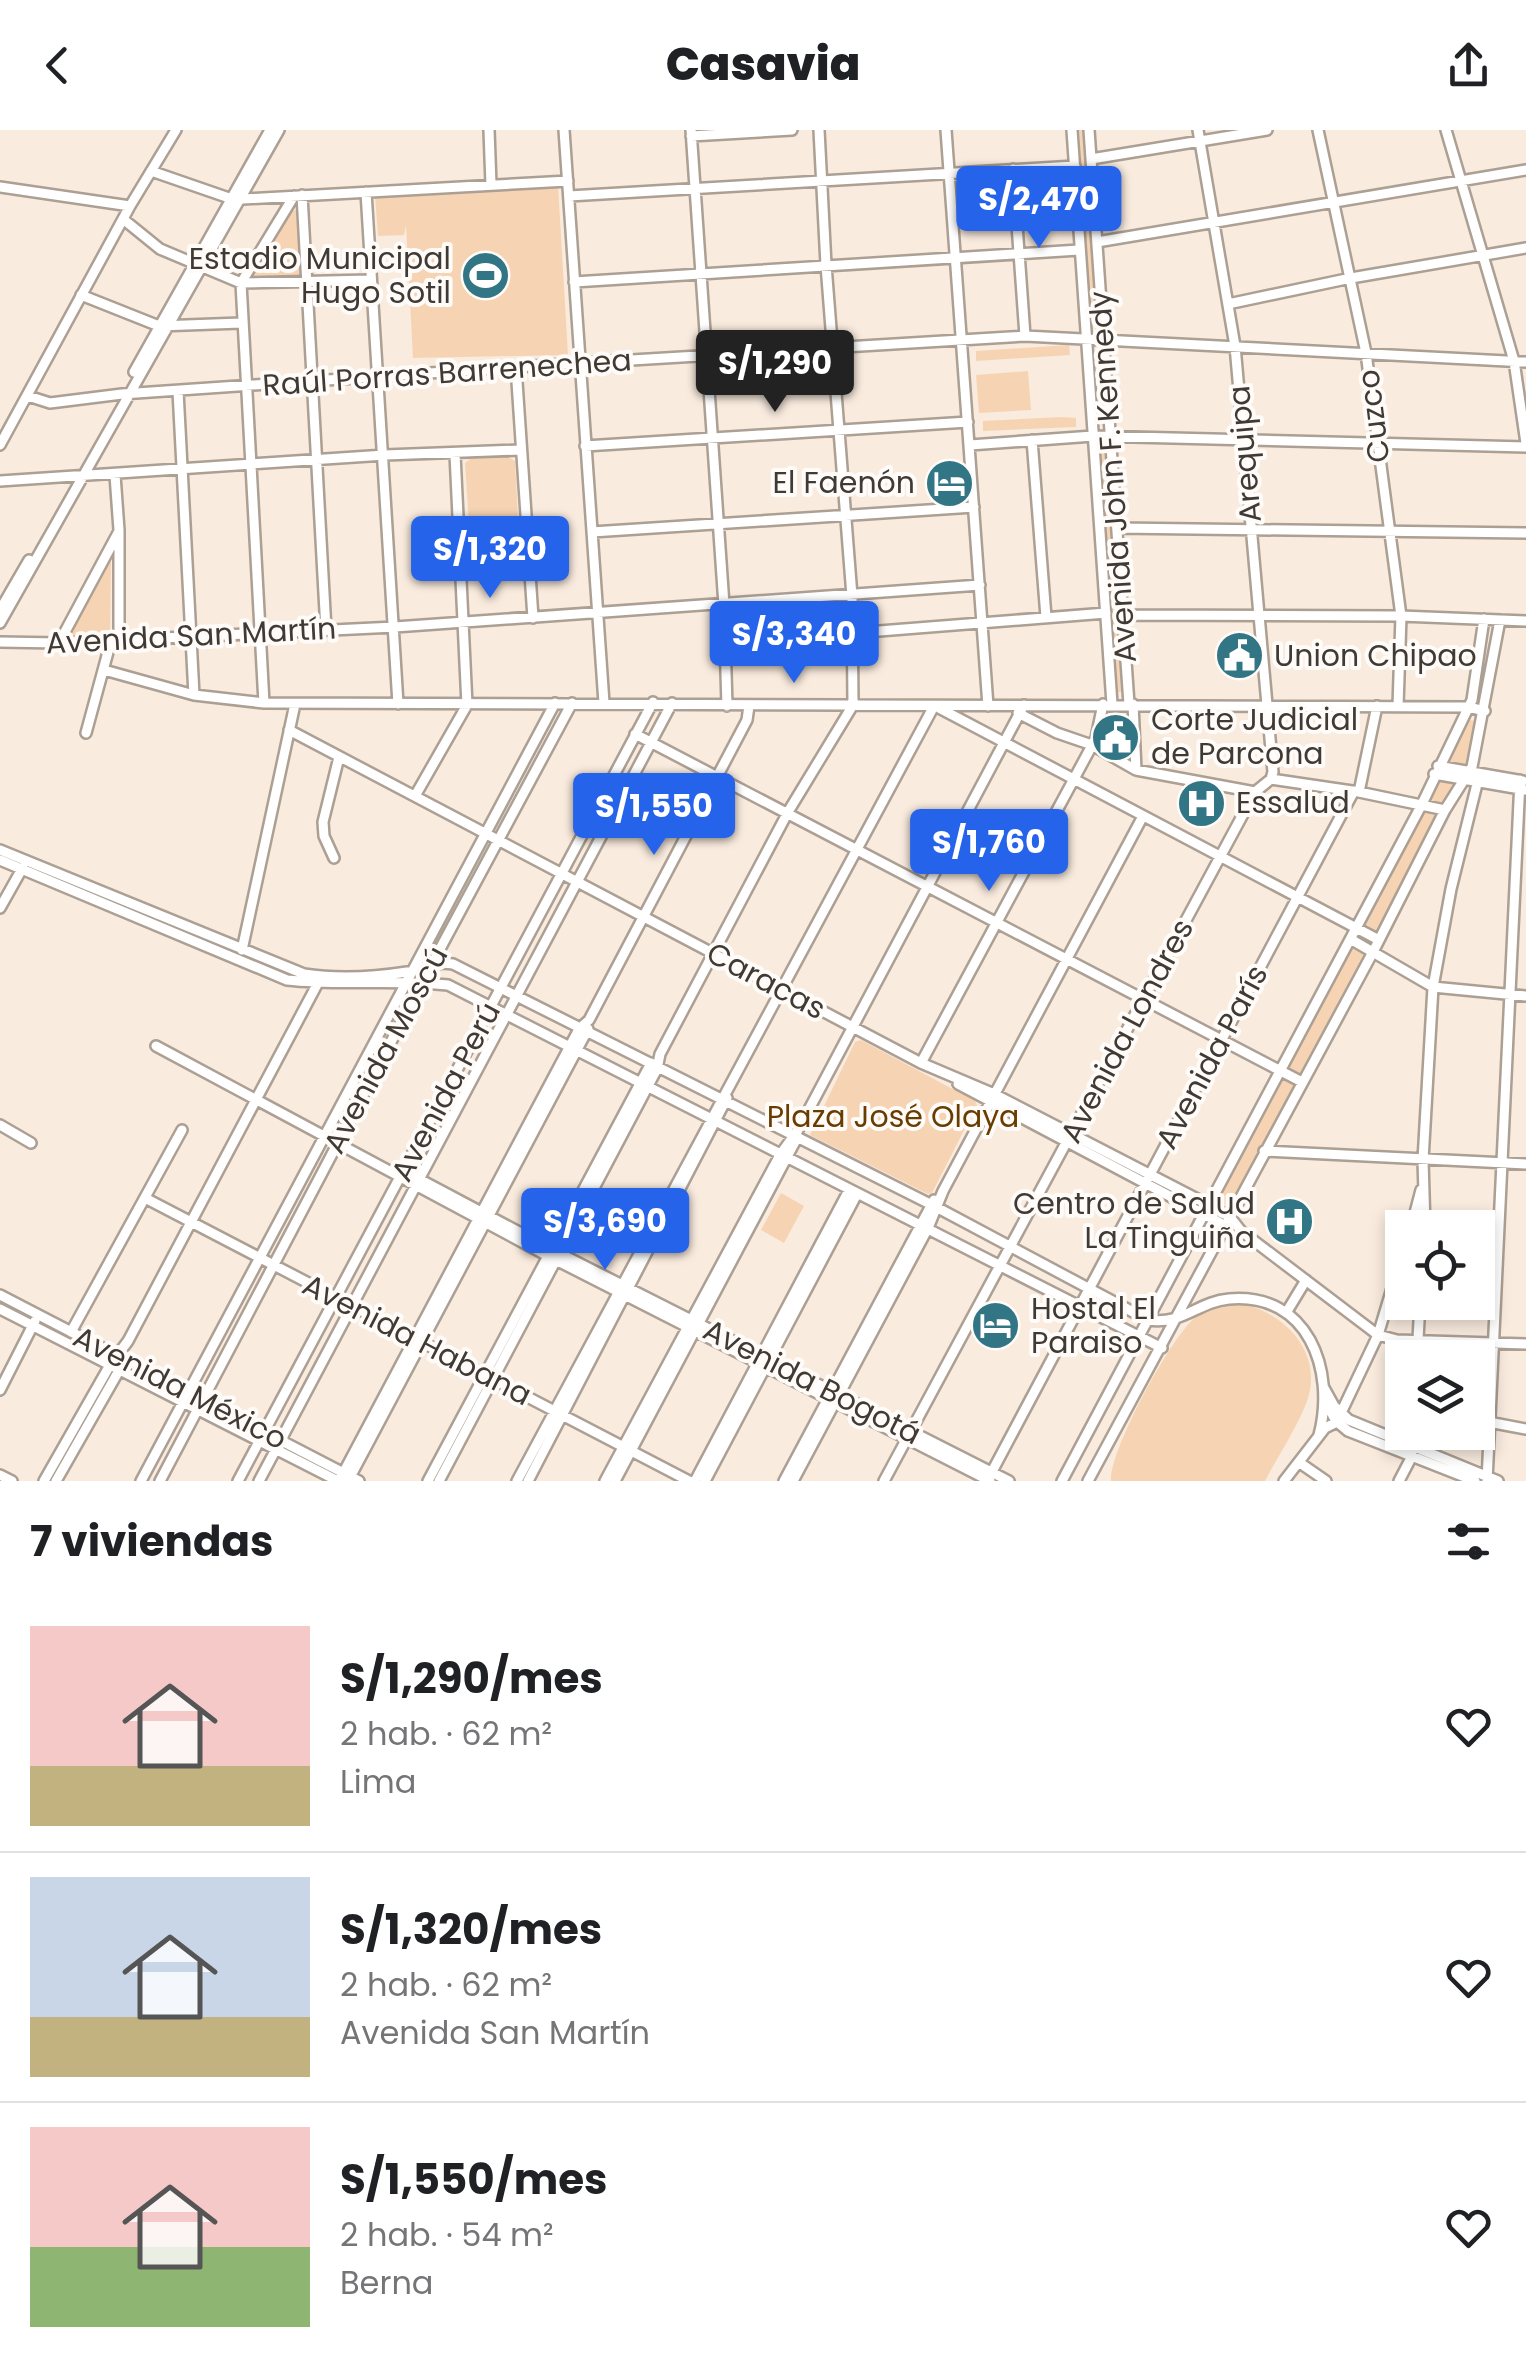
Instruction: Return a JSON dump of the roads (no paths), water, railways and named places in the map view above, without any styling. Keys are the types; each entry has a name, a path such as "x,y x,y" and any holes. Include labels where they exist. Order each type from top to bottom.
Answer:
{"street":[{"path":"0,444 176,130"},
{"path":"0,623 270,130"},
{"path":"199,263 243,199 279,130"},
{"path":"489,130 491,185"},
{"path":"564,130 604,702"},
{"path":"726,706 724,605 691,133 792,130"},
{"path":"439,1481 489,1377 788,812 852,705 852,596 819,130"},
{"path":"946,130 988,706"},
{"name":"Avenida John F. Kennedy","path":"921,1063 1092,745 1107,704 1106,613 1072,130"},
{"name":"Avenida John F. Kennedy","path":"1089,130 1136,770"},
{"name":"Arequipa","path":"1198,130 1235,346 1274,772 1271,780"},
{"path":"1091,158 1267,130"},
{"name":"Cuzco","path":"1318,130 1366,353 1401,616 1398,706"},
{"path":"970,445 1093,436 1526,445 1514,362 1446,130"},
{"path":"569,196 1075,166"},
{"path":"1014,169 1025,336"},
{"path":"1097,242 1526,170"},
{"path":"151,172 232,199"},
{"path":"243,199 568,181"},
{"path":"0,187 130,206"},
{"path":"366,192 398,704"},
{"path":"264,703 241,283 298,196"},
{"path":"298,196 326,630"},
{"path":"123,219 160,249 241,283 369,280"},
{"path":"1228,304 1526,248"},
{"path":"574,282 1079,250"},
{"path":"81,295 163,326 241,323"},
{"name":"Raúl Porras Barrenechea","path":"28,396 50,403 125,394 516,367 1025,336 1526,362"},
{"path":"516,367 533,618"},
{"path":"178,391 194,695"},
{"path":"584,446 968,422"},
{"path":"1032,440 1046,617"},
{"path":"0,481 384,455 520,450"},
{"path":"415,796 467,706 456,454"},
{"path":"86,733 115,641 119,530 115,475"},
{"path":"0,610 79,478"},
{"path":"592,532 974,506"},
{"path":"1117,528 1526,532"},
{"path":"58,644 119,530"},
{"path":"458,535 526,532"},
{"name":"Avenida San Martín","path":"0,642 58,644 260,634 980,586"},
{"path":"854,633 1106,613"},
{"path":"1124,616 1401,616 1526,621"},
{"path":"1062,1481 1139,1336 1152,1321 1207,1209 1422,804 1472,700 1484,619"},
{"path":"1088,1481 1465,777 1485,711 1500,620"},
{"path":"104,670 194,695 295,704 653,702 1021,709 1130,704 1468,707 1485,711"},
{"name":"Avenida Perú","path":"238,1481 653,702"},
{"name":"Avenida Moscú","path":"141,1481 555,703"},
{"name":"Avenida Moscú","path":"160,1481 572,703"},
{"name":"Avenida Perú","path":"260,1481 672,703"},
{"path":"241,954 295,704"},
{"path":"346,1479 645,917 747,720 750,706"},
{"path":"934,706 1379,940"},
{"path":"528,1481 623,1289 934,706"},
{"path":"1356,792 1377,706"},
{"path":"606,1481 628,1448 1021,709"},
{"path":"1021,709 1057,733 1092,745 1136,770 1254,792 1271,780 1444,810"},
{"name":"Caracas","path":"289,730 1207,1209 1306,1280"},
{"path":"635,734 1302,1082"},
{"path":"334,858 324,836 323,822 338,756"},
{"path":"521,766 534,773"},
{"path":"1436,770 1523,785"},
{"path":"1465,777 1476,784 1523,785"},
{"path":"1424,1210 1423,1160 1433,987 1476,784"},
{"path":"1494,1340 1523,785"},
{"name":"Avenida Londres","path":"884,1481 1254,792"},
{"name":"Avenida París","path":"989,1478 1356,792"},
{"path":"794,1481 934,1206 1143,816"},
{"path":"0,850 24,866"},
{"path":"0,860 24,866 241,954 287,980 448,985 1162,1348"},
{"path":"0,908 24,866"},
{"path":"455,894 468,899"},
{"path":"1352,940 1433,987 1526,996"},
{"path":"320,980 412,971 432,962 452,964 1011,1246 1152,1321 1168,1336"},
{"path":"56,1481 189,1222 320,980"},
{"path":"156,1046 401,1174"},
{"path":"0,1124 31,1143"},
{"path":"70,1332 182,1130"},
{"path":"1264,1151 1526,1164"},
{"name":"Avenida Bogotá","path":"401,1174 989,1478 1009,1481"},
{"path":"1416,1210 1423,1182"},
{"path":"704,1481 853,1192"},
{"name":"Avenida Habana","path":"144,1198 692,1481"},
{"path":"1286,1313 1306,1280 1378,1335 1418,1340 1419,1320"},
{"name":"Avenida México","path":"0,1295 118,1362"},
{"path":"1187,1298 1200,1309"},
{"path":"1152,1321 1176,1321 1215,1301 1248,1299 1286,1313 1312,1340 1318,1356 1322,1384 1319,1435"},
{"name":"Avenida México","path":"0,1309 118,1362 346,1479"},
{"path":"1284,1481 1319,1435 1342,1418 1385,1312"},
{"path":"0,1390 38,1314"},
{"path":"1495,1343 1526,1344"},
{"path":"692,1481 763,1361"},
{"path":"44,1481 118,1362"},
{"path":"428,1481 489,1377"},
{"path":"1322,1384 1342,1418"},
{"path":"1322,1396 1342,1418 1385,1438"},
{"path":"784,1481 834,1397"},
{"path":"517,1481 559,1413"},
{"path":"1495,1423 1526,1429"},
{"path":"615,1481 628,1448"},
{"path":"1411,1450 1491,1480 1490,1450"},
{"path":"1399,1481 1411,1450"},
{"path":"1411,1450 1476,1481"},
{"path":"1300,1463 1326,1481"},
{"path":"0,1475 12,1481"}],"place":[{"name":"Estadio Municipal Hugo Sotil","path":"486,276"},
{"name":"El Faenón","path":"950,483"},
{"name":"Union Chipao","path":"1239,656"},
{"name":"Corte Judicial de Parcona","path":"1116,737"},
{"name":"Essalud","path":"1201,803"},
{"name":"Centro de Salud La Tinguiña","path":"1290,1221"},
{"name":"Hostal El Paraiso","path":"996,1326"}],"park label":[{"name":"Plaza José Olaya","path":"893,1117"}]}
